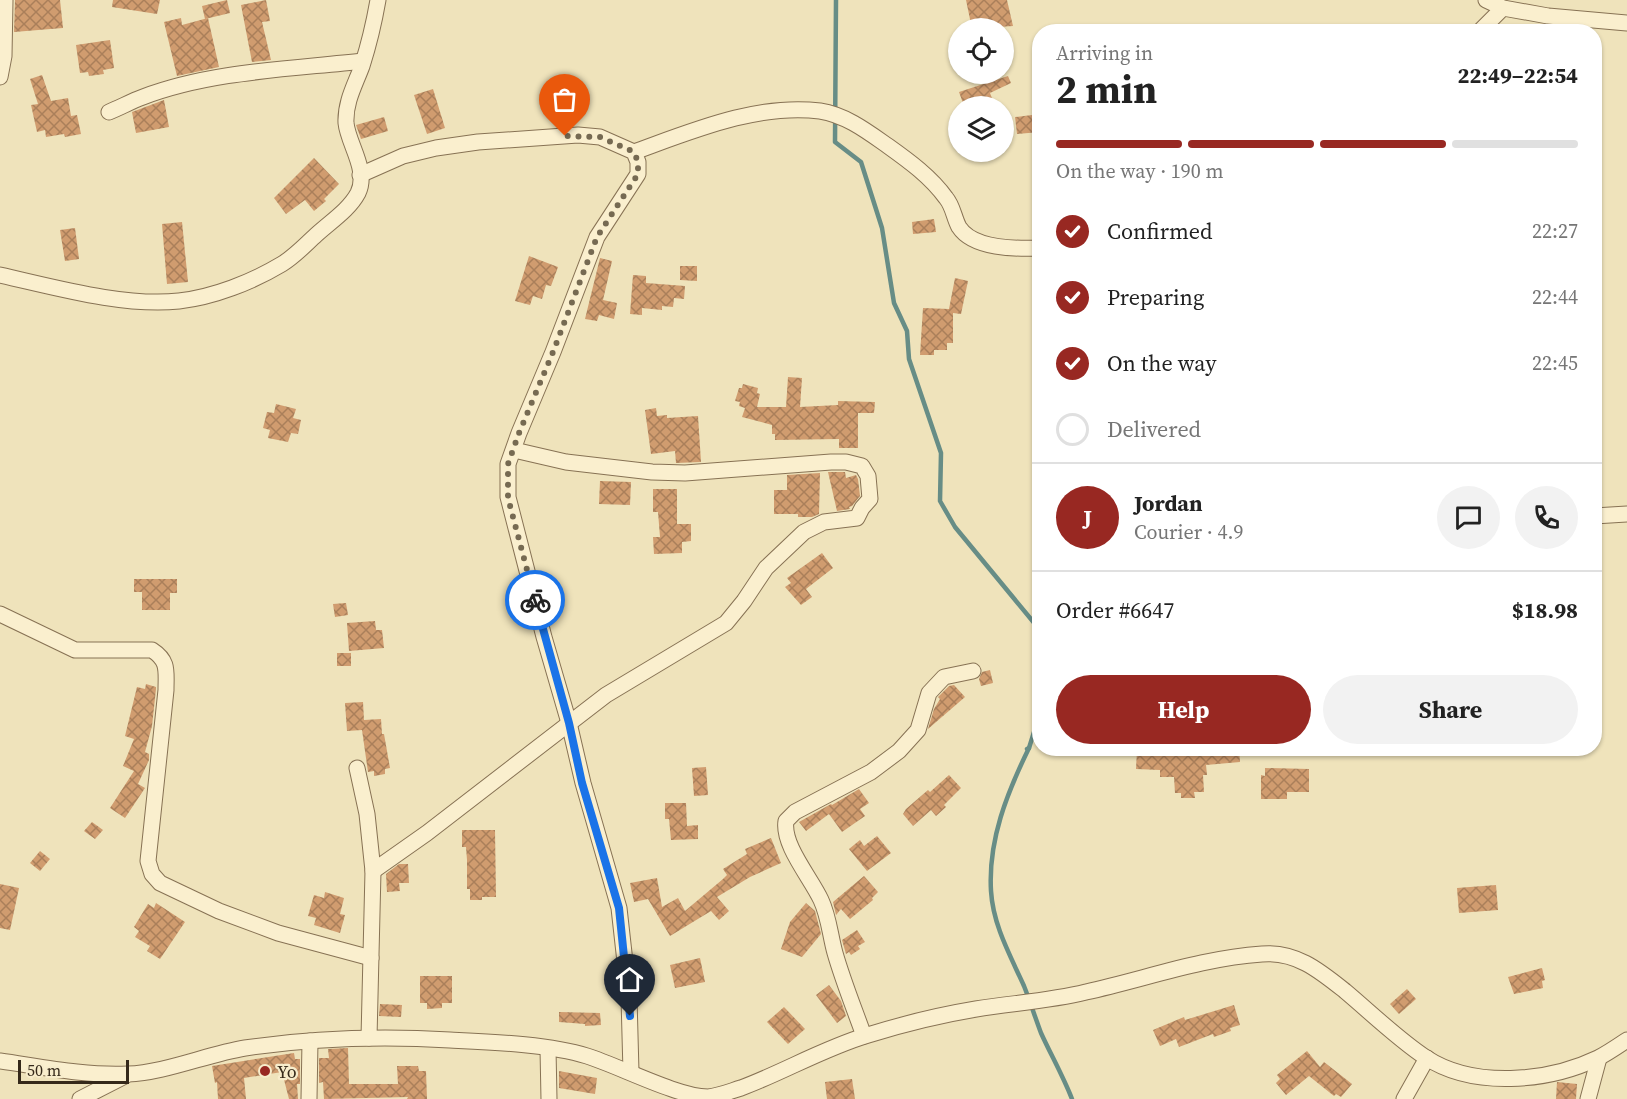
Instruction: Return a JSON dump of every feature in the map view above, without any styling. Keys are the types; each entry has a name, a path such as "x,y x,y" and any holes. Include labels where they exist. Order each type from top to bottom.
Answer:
{"street":[{"path":"0,77 4,56 5,0"},
{"path":"0,275 106,297 146,301 179,301 210,295 256,278 282,264 351,202 359,191 360,175 356,154 348,133 346,107 374,25 378,0"},
{"path":"1486,0 1503,8 1548,16 1627,22"},
{"path":"1487,24 1503,8"},
{"path":"109,112 144,96 187,84 236,75 363,60"},
{"path":"360,175 403,156 436,148 478,142 578,135 600,137 634,152 680,137 715,122 790,110 822,111 855,124 926,176 947,199 958,226 975,241 1015,249 1032,248"},
{"path":"631,1072 629,998 619,908 582,783 569,723 508,498 508,464 597,237 638,174 638,162 634,152"},
{"path":"373,871 427,833 606,695 726,623 766,568 804,532 824,522 857,518 870,499 870,484 862,466 846,462 774,465 685,473 652,472 566,462 514,450"},
{"path":"1602,516 1627,514"},
{"path":"0,614 75,650 152,650 163,657 166,668 166,690 148,861 152,874 160,883 219,911 278,933 371,958"},
{"path":"864,1036 838,964 831,938 829,918 786,834 786,821 795,812 871,772 898,751 918,730 929,693 944,677 973,671"},
{"path":"357,768 367,814 373,871 369,1038"},
{"path":"80,1099 128,1074 241,1049 310,1041 369,1038 450,1040 548,1048 579,1054 676,1090 707,1098 757,1082 864,1036 979,1008 1031,1003 1085,993 1206,962 1266,953 1292,956 1317,968 1427,1058 1467,1075 1509,1079 1552,1074 1599,1058 1627,1040"},
{"path":"309,1099 310,1041"},
{"path":"548,1048 549,1099"},
{"path":"1404,1099 1427,1058"},
{"path":"1588,1099 1599,1058"},
{"path":"0,1061 49,1069 128,1074"}],"building":[{"path":"15,0 60,0 63,28 14,32"},
{"path":"113,0 160,0 157,14 112,7"},
{"path":"227,0 230,13 205,19 202,6"},
{"path":"266,0 270,21 262,22 271,60 252,62 241,5"},
{"path":"966,0 1007,0 1011,18 970,18"},
{"path":"181,18 182,25 208,18 219,67 177,76 164,22"},
{"path":"110,40 114,68 103,70 104,74 89,76 88,72 80,73 76,45"},
{"path":"42,75 51,101 68,98 71,116 77,115 81,134 46,137 45,130 37,132 31,105 38,104 30,79"},
{"path":"984,84 1009,84 990,93 991,96 960,96 959,92"},
{"path":"433,89 445,128 427,134 414,95"},
{"path":"164,100 169,127 136,133 132,112"},
{"path":"1032,115 1032,133 1017,134 1015,117"},
{"path":"384,117 388,131 361,139 356,125"},
{"path":"314,158 339,184 324,199 326,201 314,211 305,200 286,214 274,198"},
{"path":"934,219 936,232 913,234 912,222"},
{"path":"182,222 188,282 167,284 162,224"},
{"path":"75,228 79,259 65,261 60,230"},
{"path":"529,256 558,267 551,286 546,285 542,299 533,296 530,305 515,301"},
{"path":"600,258 612,261 603,300 617,303 614,319 599,315 597,321 585,319"},
{"path":"680,266 697,266 697,281 680,280"},
{"path":"633,275 646,276 646,283 685,286 684,299 674,298 673,307 662,306 662,310 642,308 642,315 630,314"},
{"path":"955,278 968,281 961,314 953,313 953,343 947,343 947,350 934,350 934,355 920,355 923,308 949,309"},
{"path":"788,377 802,378 800,407 838,405 838,401 875,402 874,413 858,413 858,448 839,448 839,439 775,440 772,425 742,417 745,408 739,406 740,402 735,401 739,388 742,388 743,384 758,388 757,393 760,394 757,407 786,407"},
{"path":"276,404 296,409 293,418 301,420 298,434 291,433 288,442 268,438 270,430 263,428 267,412 274,413"},
{"path":"656,408 657,416 667,415 667,418 698,416 701,462 676,463 675,451 651,454 645,410"},
{"path":"828,472 845,472 846,478 856,475 860,496 849,507 850,509 837,511"},
{"path":"820,473 819,514 812,517 798,517 798,514 774,514 774,490 787,490 787,475"},
{"path":"600,481 631,482 630,505 599,504"},
{"path":"653,489 677,489 677,524 691,524 691,541 682,542 682,553 654,554 653,537 660,537 658,512 653,512"},
{"path":"822,553 833,568 806,589 812,597 801,605 785,587 791,583 787,578"},
{"path":"134,579 177,579 177,593 170,593 170,610 142,610 142,592 134,592"},
{"path":"346,603 348,615 335,617 333,604"},
{"path":"375,621 376,630 382,630 384,648 349,651 347,623"},
{"path":"337,653 351,653 351,666 337,666"},
{"path":"990,670 993,683 981,686 979,679 982,672"},
{"path":"146,684 156,689 152,726 145,752 149,754 149,760 138,784 145,788 125,818 110,808 134,771 123,766 134,739 125,736 137,687 145,689"},
{"path":"954,685 965,697 928,729 934,709 940,699 938,697 949,686"},
{"path":"363,702 364,720 381,719 390,768 385,769 385,774 374,776 374,771 368,772 362,730 347,731 345,703"},
{"path":"1137,756 1240,756 1240,762 1206,765 1207,775 1203,775 1204,792 1194,792 1195,798 1181,798 1181,793 1175,793 1174,777 1160,777 1160,770 1136,769"},
{"path":"706,767 708,795 694,796 692,768"},
{"path":"1265,768 1309,769 1309,792 1287,792 1287,799 1261,799 1261,775 1265,776"},
{"path":"949,775 961,788 936,816 931,810 913,826 903,814 906,809"},
{"path":"859,789 869,803 860,809 865,816 842,832 829,814 806,831 799,822 832,805"},
{"path":"665,803 686,803 687,826 698,825 698,839 671,840 669,819 665,819"},
{"path":"92,822 103,830 95,839 84,831"},
{"path":"462,830 495,830 496,897 470,900 470,889 467,889 466,847 462,847"},
{"path":"877,836 891,853 867,871 849,849 860,840 864,846"},
{"path":"771,838 781,863 750,877 717,897 729,911 719,920 711,911 670,936 648,899 634,902 630,883 657,878 662,907 678,898 685,911 727,875 723,869 747,854 745,849"},
{"path":"40,851 50,859 40,871 30,863"},
{"path":"399,864 408,864 409,883 399,883 400,891 387,892 386,874"},
{"path":"864,876 878,892 872,898 873,900 850,919 841,909 836,915 833,902"},
{"path":"0,884 19,888 10,930 0,928"},
{"path":"1496,885 1498,910 1459,913 1457,888"},
{"path":"325,892 344,898 340,914 345,915 340,933 314,925 316,918 308,916 314,895 324,898"},
{"path":"156,903 185,922 160,959 147,951 150,946 135,937 139,931 134,927 148,904 154,908"},
{"path":"806,903 815,911 821,934 802,957 781,949 790,922"},
{"path":"857,930 865,942 858,946 860,949 851,955 849,952 846,954 842,940"},
{"path":"700,958 705,982 675,988 670,965"},
{"path":"1542,968 1545,980 1542,981 1543,988 1514,994 1508,977"},
{"path":"420,976 452,976 452,1003 442,1003 442,1008 427,1009 427,1003 420,1003"},
{"path":"829,985 841,1001 846,1016 837,1023 816,995"},
{"path":"1407,989 1416,999 1399,1014 1390,1004"},
{"path":"380,1004 402,1005 401,1017 379,1016"},
{"path":"1234,1005 1240,1025 1214,1037 1213,1034 1179,1047 1176,1039 1160,1046 1153,1030 1184,1017 1185,1020"},
{"path":"784,1007 805,1029 788,1044 767,1022"},
{"path":"559,1012 600,1013 601,1025 585,1026 585,1024 559,1022"},
{"path":"348,1048 349,1084 398,1084 397,1066 418,1066 419,1071 426,1071 427,1099 407,1099 408,1097 324,1099 323,1082 319,1083 319,1058 329,1058 328,1049"},
{"path":"1307,1051 1320,1067 1324,1062 1352,1084 1341,1097 1336,1094 1334,1096 1309,1076 1286,1095 1276,1083 1280,1079 1277,1075"},
{"path":"294,1053 295,1059 300,1059 298,1099 289,1099 282,1072 244,1078 246,1099 218,1099 217,1082 215,1083 212,1066"},
{"path":"559,1071 597,1078 595,1094 559,1088"},
{"path":"852,1079 855,1099 827,1099 825,1082"},
{"path":"1557,1082 1577,1084 1576,1099 1556,1099"}],"waterway":[{"path":"836,0 835,142 861,162 882,228 894,303 907,331 909,359 941,453 940,501 955,527 1032,620"},
{"path":"1029,748 1032,738"},
{"path":"1027,749 1029,748 1013,782 996,835 991,872 992,904 1003,940 1024,986 1041,1033 1072,1099"}],"way so far":[{"path":"535,600 508,498 508,464 597,237 638,174 638,162 634,152 618,143 600,137 565,136"}],"place":[{"name":"Yo","path":"265,1071"}],"route":[{"path":"535,600 569,723 582,783 619,908 630,1016"}]}
